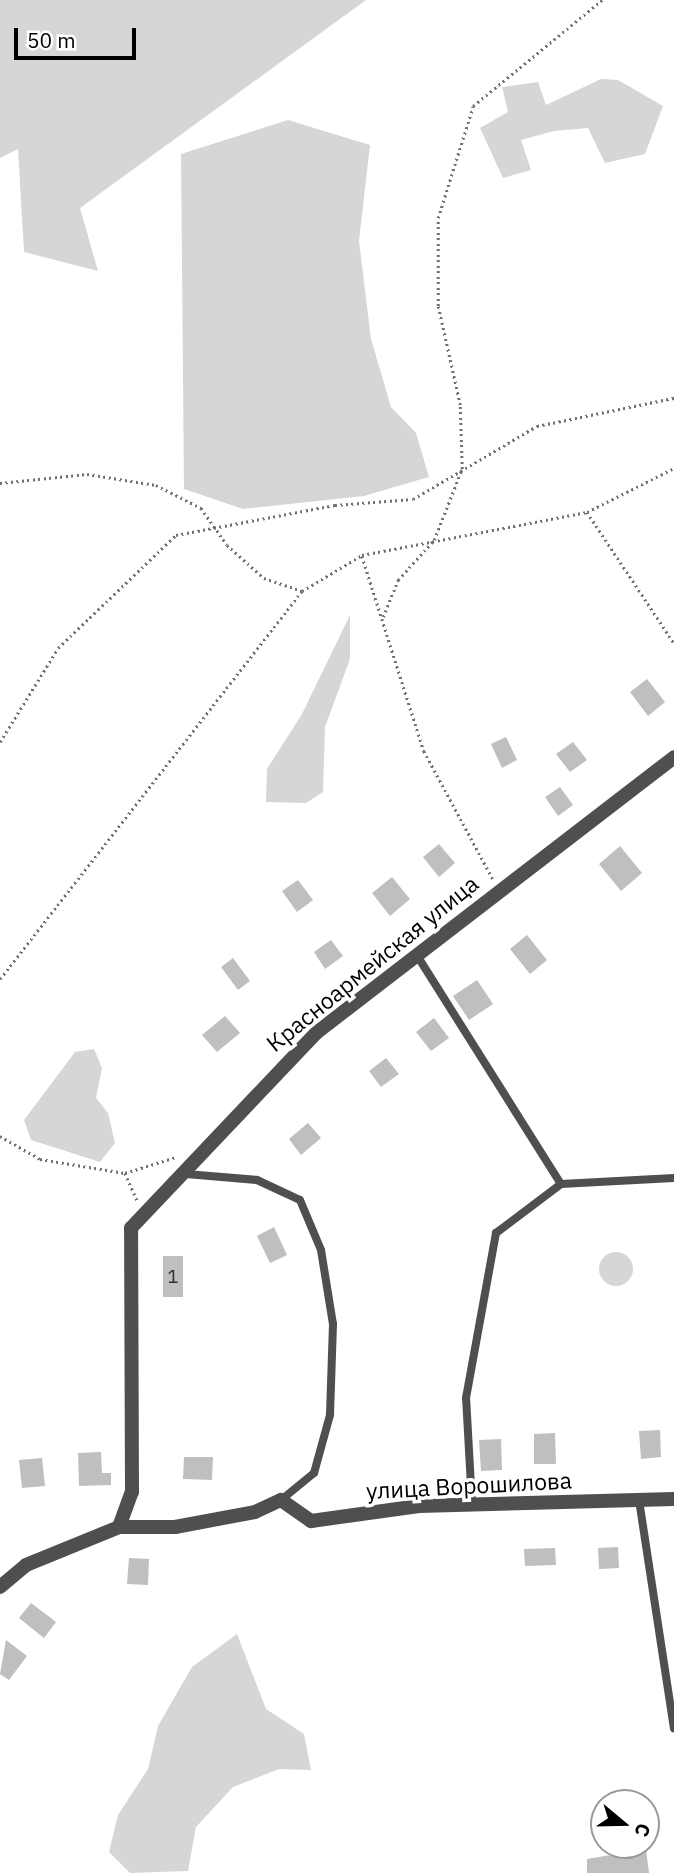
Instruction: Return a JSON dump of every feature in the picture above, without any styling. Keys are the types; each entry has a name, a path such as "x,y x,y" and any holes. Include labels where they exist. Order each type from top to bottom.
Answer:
{"street":[{"name":"Красноармейская улица","path":"131,1228 186,1174 206,1148 316,1033 418,957 497,889 674,757"},
{"path":"118,1527 132,1492 131,1228"},
{"name":"улица Ворошилова","path":"282,1500 311,1521 472,1504 674,1499"},
{"path":"0,1587 26,1565 118,1527 175,1527 255,1512 282,1500"}],"lane":[{"path":"418,957 561,1184"},
{"path":"186,1174 257,1180 300,1200 320,1250 333,1324 330,1415 314,1473 282,1500"},
{"path":"472,1504 466,1398 496,1233 561,1184 674,1178"},
{"path":"639,1500 674,1728"}],"path":[{"path":"383,617 398,580 434,540 462,469 460,405 438,306 438,218 473,106 602,0"},
{"path":"0,742 58,648 176,535 213,527 413,499 537,426 674,398"},
{"path":"0,979 302,591 362,555 587,512 674,468"},
{"path":"0,483 87,474 156,485 201,508 213,527 264,578 302,591"},
{"path":"587,512 674,643"},
{"path":"362,555 424,751 497,889"},
{"path":"0,1136 40,1159 125,1173 206,1148"},
{"path":"125,1173 137,1189 131,1228"}],"shaded area":[{"path":"0,0 366,0 80,208 98,271 24,252 18,149 0,158"},
{"path":"601,79 618,80 663,106 645,154 605,163 588,128 554,131 521,140 531,170 503,178 480,128 508,112 502,87 538,82 546,105"},
{"path":"288,120 370,145 359,241 371,339 391,407 416,433 429,477 364,496 243,509 184,489 181,154"},
{"path":"350,615 350,659 325,727 323,792 306,803 266,802 267,769 302,714"},
{"path":"94,1049 102,1068 96,1098 108,1113 115,1143 100,1162 31,1140 24,1120 75,1052"},
{"path":"616,1252 628,1257 633,1269 628,1281 616,1286 604,1281 599,1269 604,1257"},
{"path":"237,1634 266,1709 304,1734 311,1770 279,1769 233,1787 196,1827 188,1871 130,1873 109,1852 118,1815 148,1769 158,1726 192,1667"}],"building":[{"path":"647,679 665,702 648,716 630,692"},
{"path":"506,737 517,760 502,768 491,744"},
{"path":"573,742 587,760 570,772 556,754"},
{"path":"560,787 573,805 558,816 545,797"},
{"path":"439,844 455,863 439,877 423,857"},
{"path":"620,846 642,873 621,891 599,864"},
{"path":"392,877 410,899 390,916 372,893"},
{"path":"298,880 313,900 297,912 282,891"},
{"path":"527,935 547,960 530,974 510,949"},
{"path":"331,940 343,956 325,969 314,952"},
{"path":"233,958 250,981 238,990 221,967"},
{"path":"477,980 493,1004 469,1020 453,996"},
{"path":"225,1016 240,1033 217,1052 202,1035"},
{"path":"434,1018 449,1038 431,1051 416,1032"},
{"path":"386,1058 399,1074 381,1087 369,1071"},
{"path":"308,1123 321,1138 301,1155 289,1139"},
{"path":"274,1227 287,1255 270,1263 257,1236"},
{"path":"163,1256 183,1256 183,1297 163,1297"},
{"path":"660,1430 661,1457 641,1459 639,1431"},
{"path":"555,1433 556,1464 534,1464 534,1434"},
{"path":"501,1439 502,1470 481,1471 479,1440"},
{"path":"101,1452 102,1473 111,1473 111,1485 79,1486 78,1453"},
{"path":"184,1457 213,1457 212,1480 183,1479"},
{"path":"42,1458 45,1486 22,1488 19,1460"},
{"path":"618,1547 619,1568 599,1569 598,1548"},
{"path":"555,1548 556,1565 525,1566 524,1549"},
{"path":"129,1558 149,1559 148,1585 127,1584"},
{"path":"31,1603 56,1622 44,1638 19,1618"},
{"path":"6,1640 27,1656 9,1680 0,1674"},
{"path":"587,1859 647,1859 649,1873 587,1873"}]}
